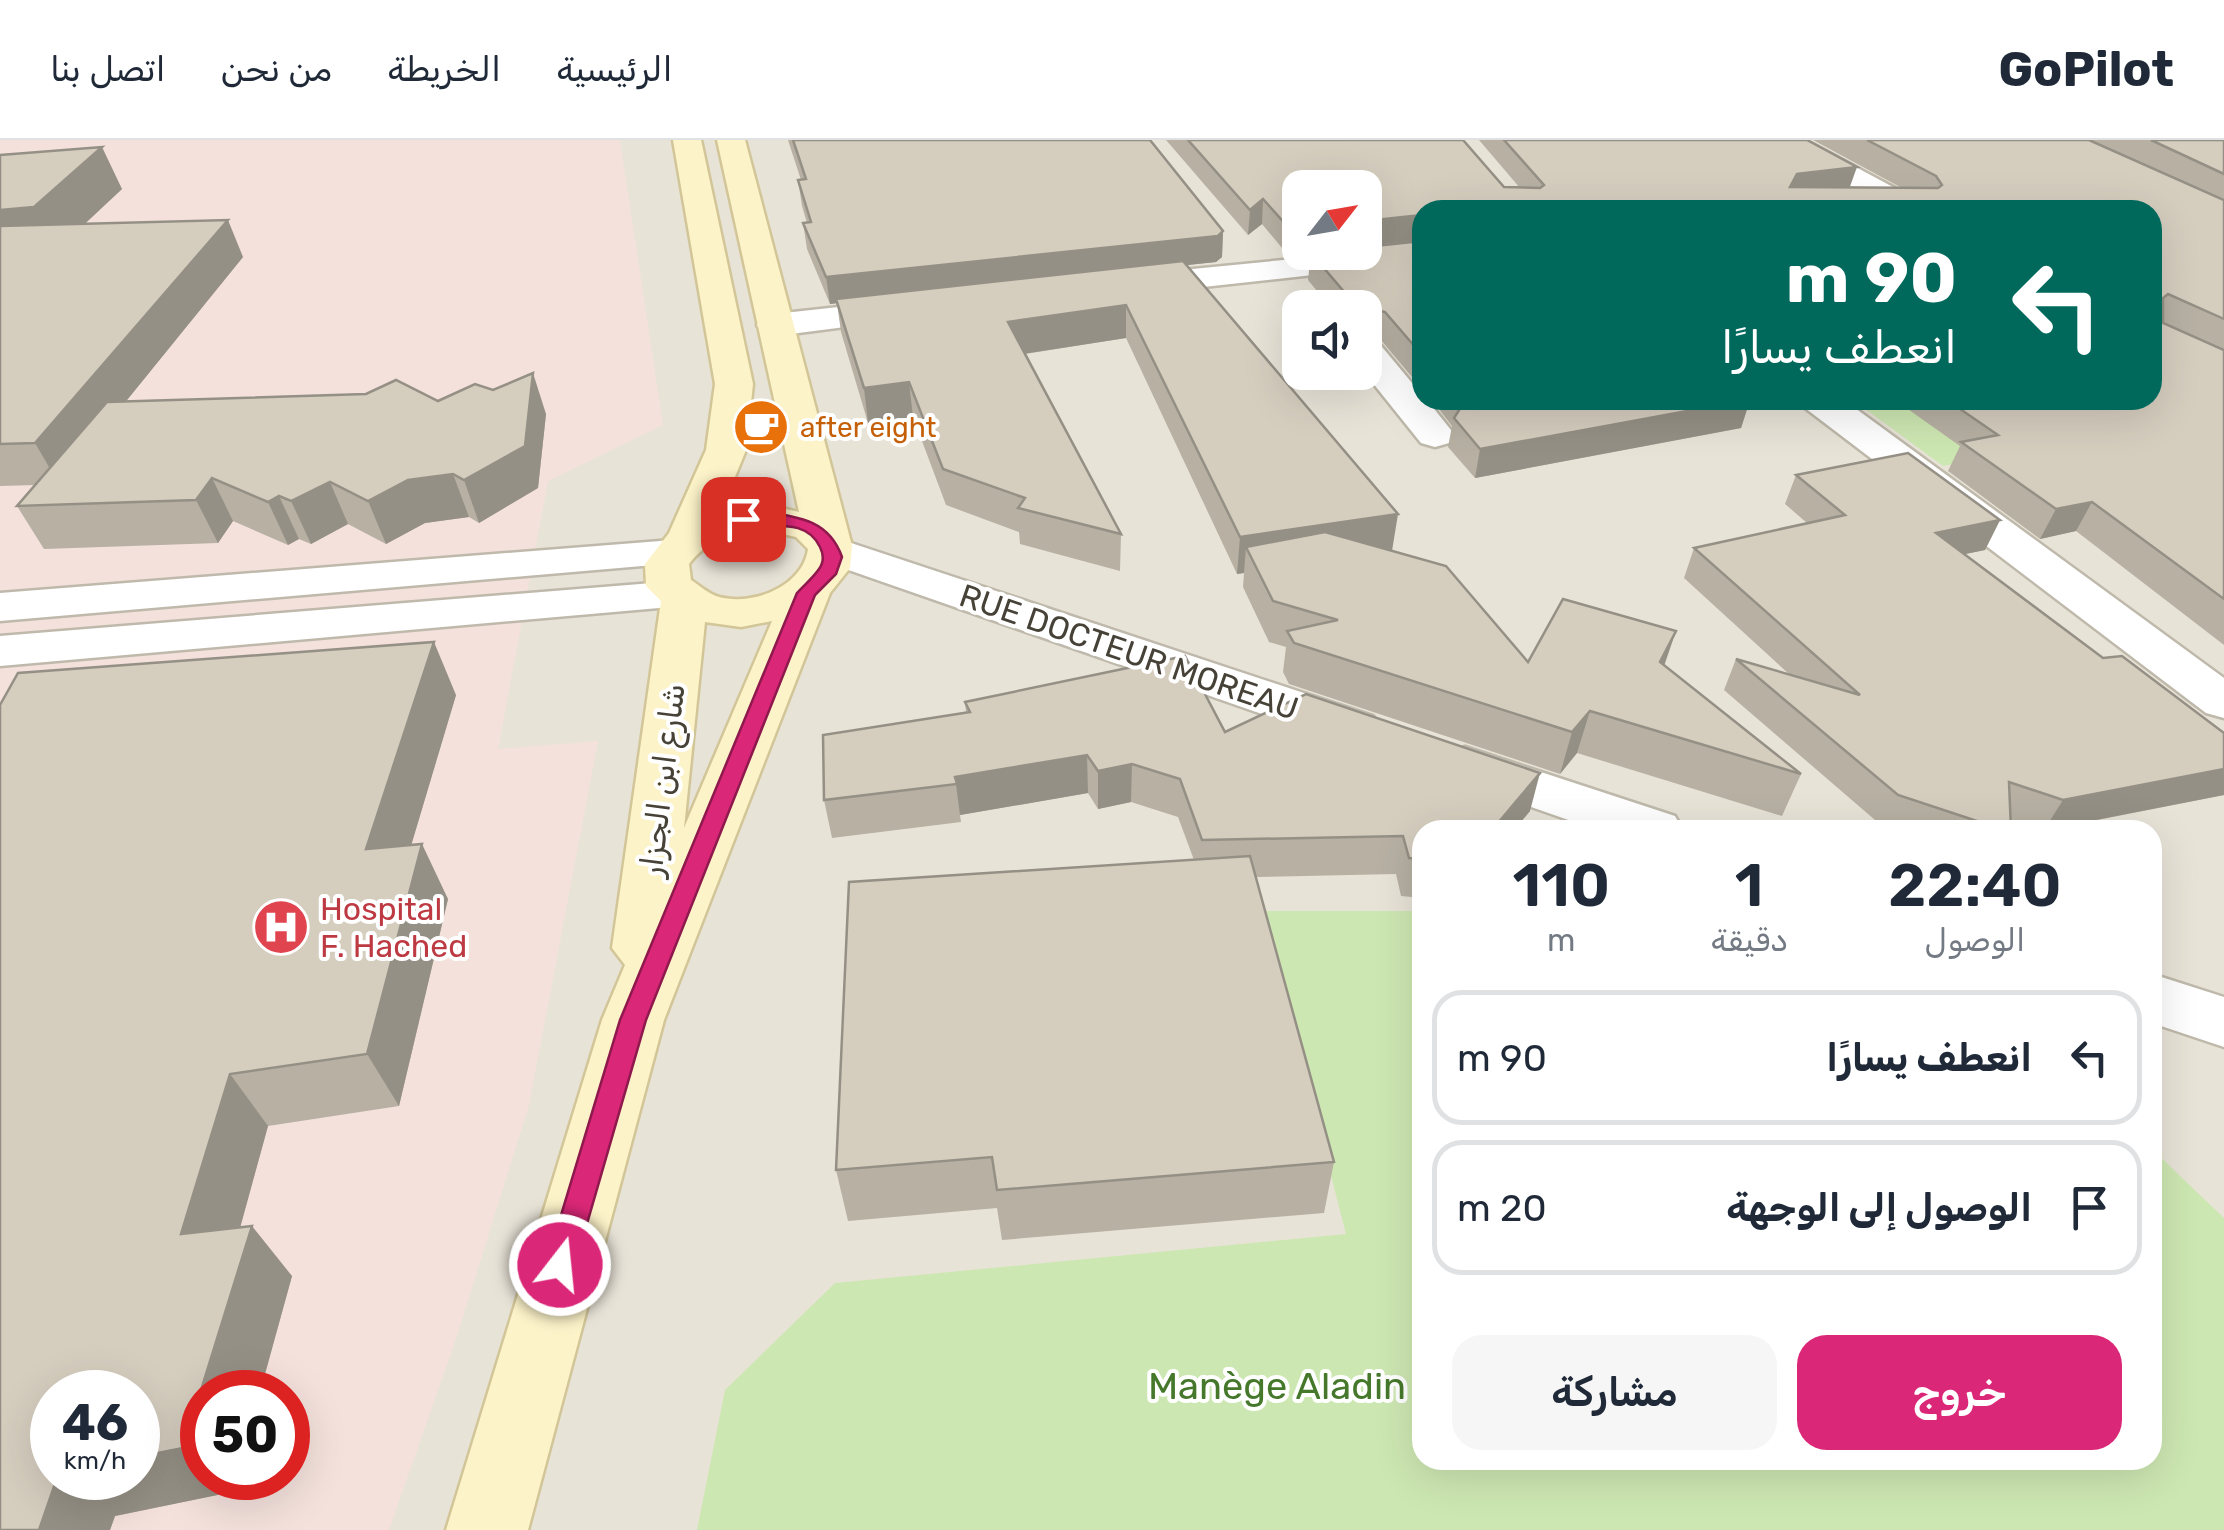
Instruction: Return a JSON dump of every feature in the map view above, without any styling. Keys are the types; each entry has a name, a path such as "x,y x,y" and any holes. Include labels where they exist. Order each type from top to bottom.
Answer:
{"main road":[{"name":"شارع ابن الجزار","path":"633,1020 680,572 726,450 734,384 686,140"},
{"path":"731,140 775,325 821,560"},
{"path":"764,517 802,523 821,560 773,607 733,612 714,610 680,572 722,523 764,517"},
{"name":"شارع ابن الجزار","path":"487,1530 633,1020 821,560"}],"street":[{"path":"1783,140 1893,200"},
{"path":"1231,242 1255,271"},
{"path":"1382,257 1412,254"},
{"path":"1082,291 1282,268"},
{"path":"1298,270 1315,290"},
{"path":"775,325 948,306"},
{"path":"1382,371 1412,407"},
{"path":"1414,410 1435,435"},
{"path":"1832,410 2224,702"},
{"name":"RUE DOCTEUR MOREAU","path":"821,560 1407,746 1626,820"},
{"path":"0,607 680,572"},
{"path":"0,651 680,572"},
{"path":"2162,1001 2224,1022"}],"shaded area":[{"path":"0,140 2224,140 2224,1530 0,1530"},
{"name":"Hospital F. Hached","path":"0,140 620,140 663,425 548,481 498,749 598,741 529,1105 456,1339 389,1530 0,1530"}],"green space":[{"path":"1867,410 2065,410 2104,435 1943,466"},
{"name":"Manège Aladin","path":"1263,911 1412,911 1412,1470 2162,1470 2162,1159 2224,1218 2224,1530 697,1530 725,1390 835,1283 1346,1234"}],"building":[{"path":"793,140 1150,140 1223,231 1218,236 826,277 803,223 811,222 798,180 806,179"},
{"path":"1188,140 1463,140 1504,187 1540,188 1544,185 1504,140 1807,140 1857,167 1797,174 1790,187 1938,188 1942,185 1936,176 1867,140 2089,140 2224,200 2224,319 2168,294 2163,298 2163,323 2224,350 2224,599 2092,502 2056,509 1961,442 1998,435 1962,410 2162,410 2162,200 1412,200 1412,216 1382,219 1382,170 1282,170 1282,220 1263,199 1250,210"},
{"path":"2151,140 2224,140 2224,174"},
{"path":"102,147 34,207 0,210 0,155"},
{"path":"228,220 35,443 0,444 0,226"},
{"path":"1412,242 1412,343 1382,311 1382,290 1343,290 1326,270 1382,270 1382,245"},
{"path":"1183,261 1282,377 1282,390 1293,390 1398,514 1240,537 1126,305 1008,322 1121,534 1018,508 1025,498 943,469 909,382 864,388 836,299"},
{"path":"533,373 525,446 464,480 453,474 408,480 368,501 330,482 291,501 279,496 268,502 212,478 196,500 17,506 107,402 366,394 396,380 438,401 475,384 493,390"},
{"path":"1459,410 1693,410 1480,449 1454,418"},
{"path":"1908,453 2000,520 1936,533 2103,658 2122,656 2224,733 2224,769 2063,800 2009,782 2011,820 1974,820 1898,795 1736,659 1860,695 1694,548 1845,515 1796,475"},
{"path":"1325,532 1446,566 1528,662 1563,599 1676,631 1660,662 1801,774 1590,711 1572,732 1294,643 1287,631 1338,620 1273,601 1246,547"},
{"path":"434,642 366,849 422,844 367,1054 230,1074 181,1234 252,1226 207,1370 180,1370 180,1449 160,1453 160,1370 30,1370 30,1500 49,1500 39,1530 0,1530 0,705 18,673"},
{"path":"1185,656 1225,732 1306,694 1540,773 1500,820 1412,820 1412,858 1403,836 1202,840 1180,779 1132,764 1098,771 1087,755 955,777 957,784 824,800 823,735 970,712 965,702"},
{"path":"1250,856 1334,1162 997,1190 992,1157 836,1170 849,882"}],"place":[{"name":"after eight","path":"761,427"},
{"name":"Hospital F. Hached","path":"281,927"}],"route":[{"path":"560,1265 633,1020 807,593 830,570 833,557 827,540 816,530 784,519 743,519"}]}
